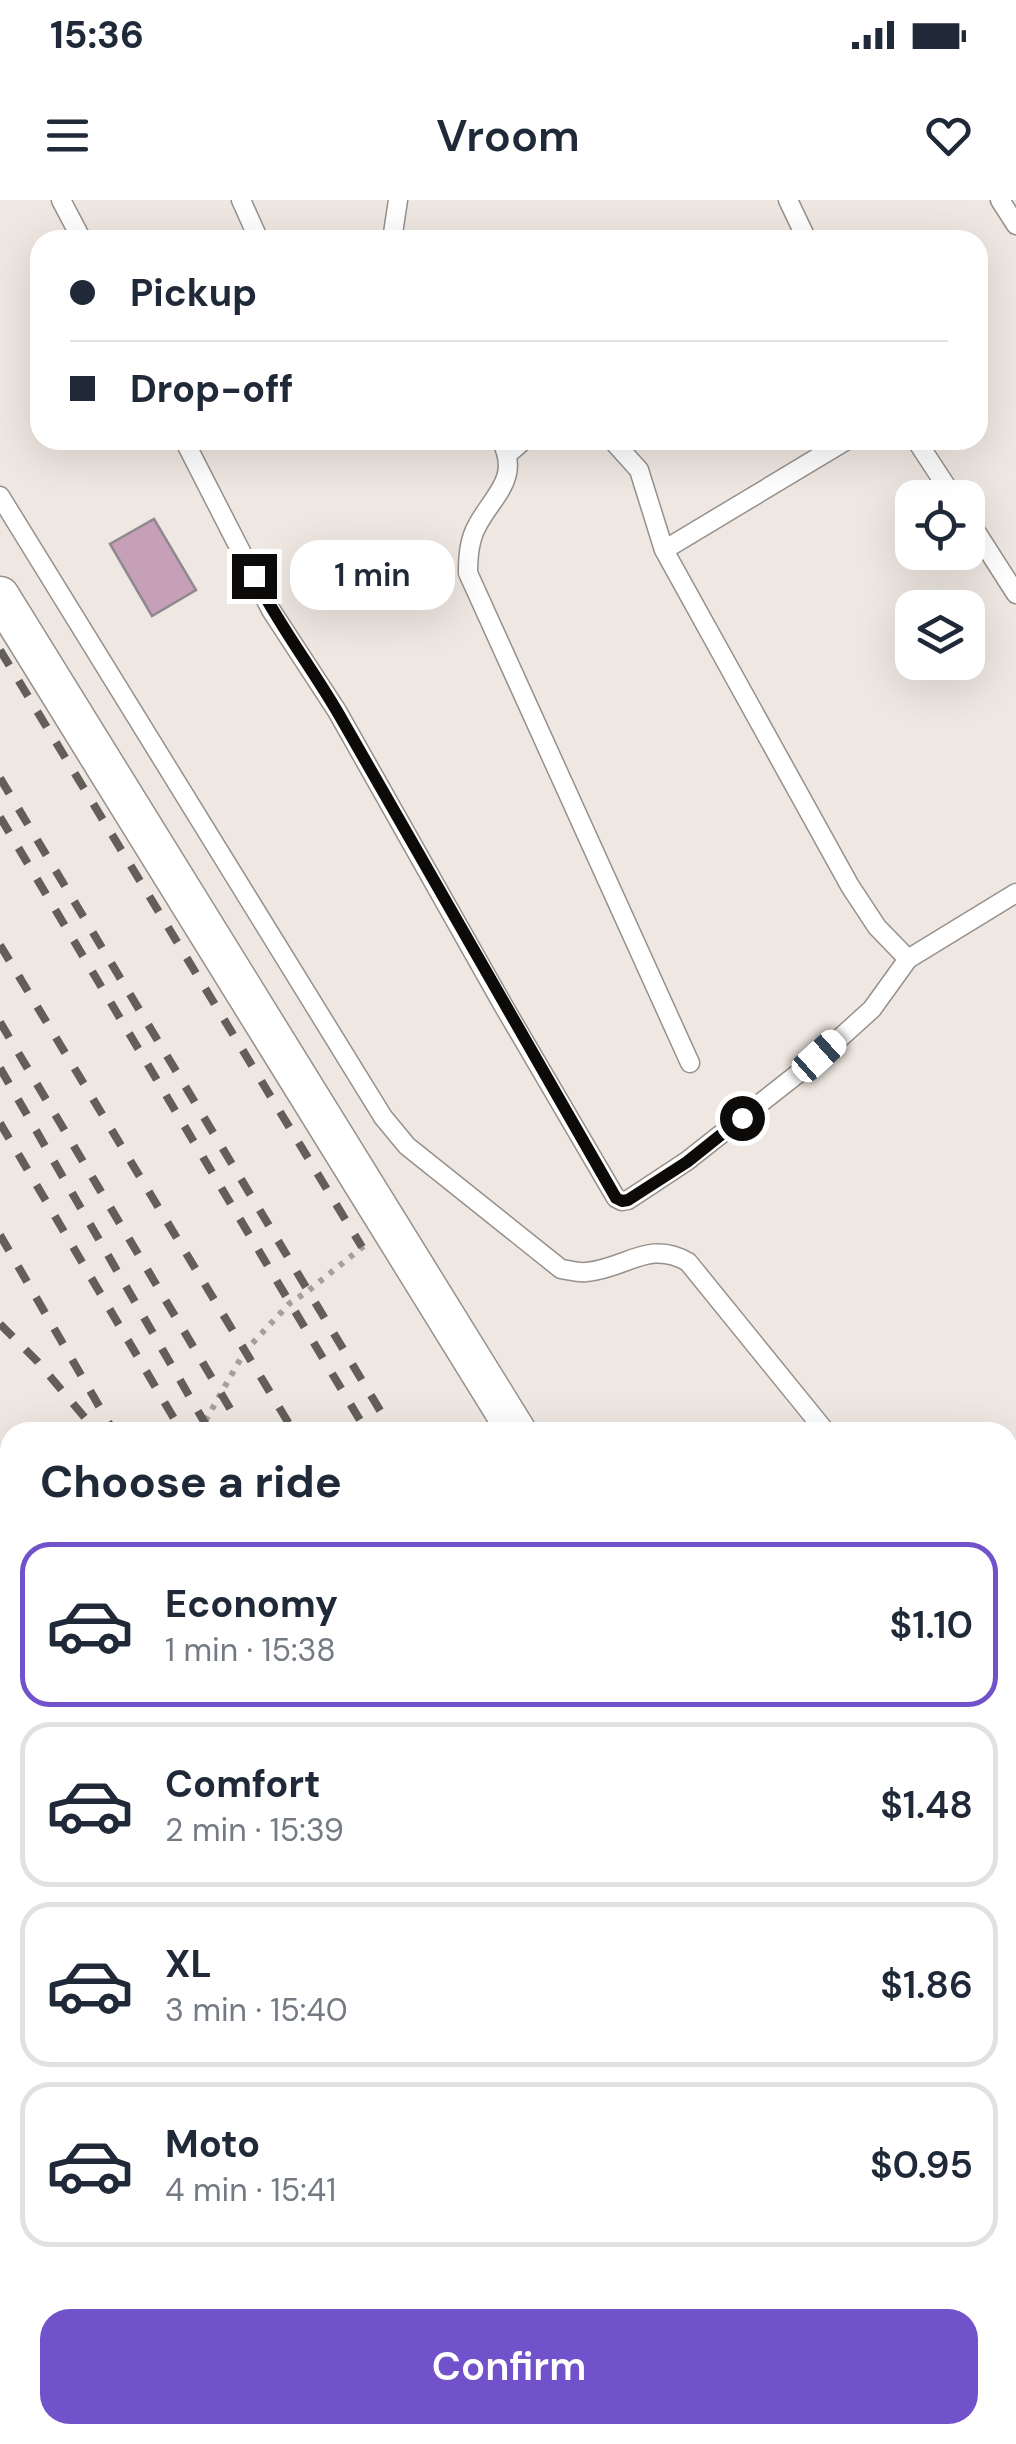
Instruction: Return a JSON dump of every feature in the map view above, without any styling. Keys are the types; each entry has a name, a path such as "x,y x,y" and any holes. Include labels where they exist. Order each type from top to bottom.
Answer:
{"street":[{"path":"0,596 511,1422"}],"lane":[{"path":"61,200 77,230"},
{"path":"241,200 254,230"},
{"path":"394,230 398,200"},
{"path":"788,200 803,230"},
{"path":"1000,200 1016,225"},
{"path":"189,450 271,610 337,710 616,1198 628,1200 687,1162 872,1009 908,959 1016,893"},
{"path":"505,450 507,477 476,526 469,549 468,573 690,1063"},
{"path":"621,450 639,470 664,550 850,886 876,927 908,959"},
{"path":"664,550 830,450"},
{"path":"923,450 942,480"},
{"path":"0,496 382,1117 408,1146 561,1269 594,1271 654,1252 675,1254 688,1262 818,1422"},
{"path":"985,546 1016,594"}],"path":[{"path":"205,1422 245,1351 290,1303 391,1229"}],"building":[{"path":"154,519 196,590 152,616 110,544"}],"railway":[{"path":"0,650 362,1247"},
{"path":"0,778 387,1422"},
{"path":"0,817 361,1422"},
{"path":"0,945 288,1422"},
{"path":"0,1022 238,1422"},
{"path":"0,1068 204,1422"},
{"path":"0,1123 176,1422"},
{"path":"0,1235 108,1422"},
{"path":"0,1324 89,1422"}],"route":[{"path":"254,576 271,610 337,710 616,1198 628,1200 687,1162 742,1118"}]}
